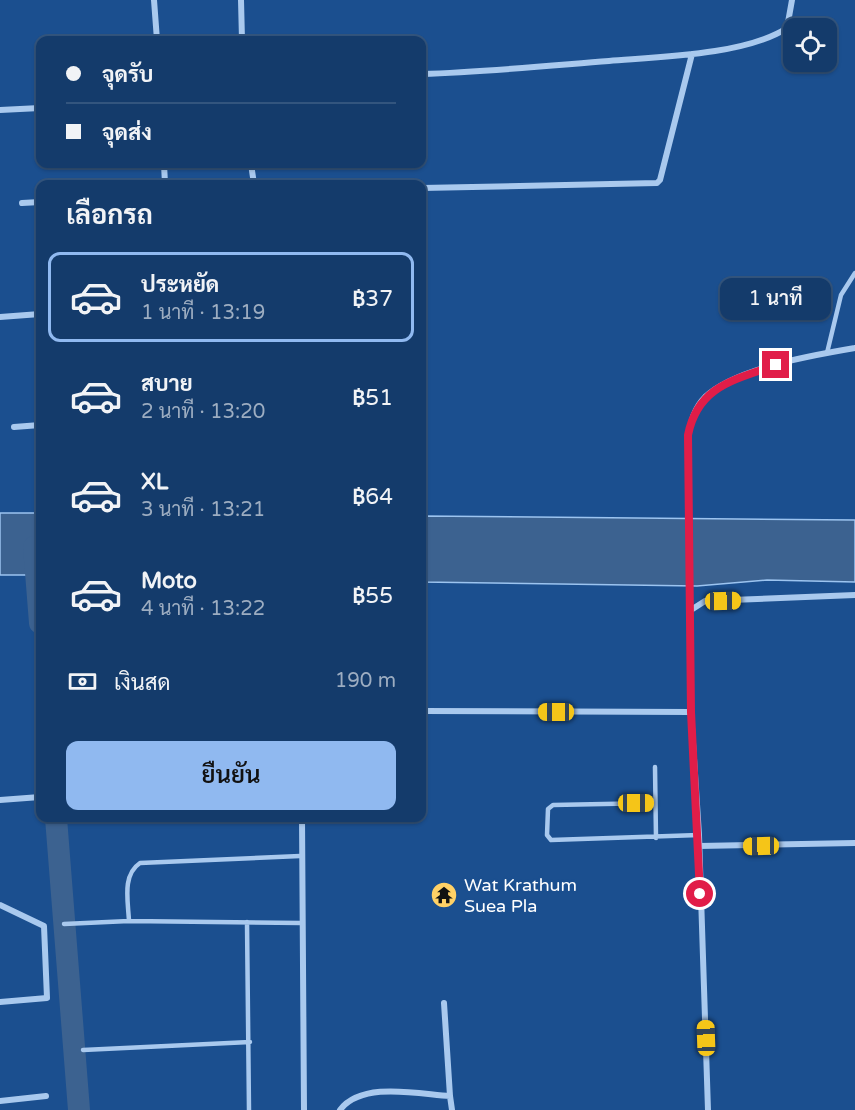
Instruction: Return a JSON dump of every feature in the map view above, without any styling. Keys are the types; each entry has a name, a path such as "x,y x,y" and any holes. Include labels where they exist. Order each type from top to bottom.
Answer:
{"street":[{"path":"154,0 157,36"},
{"path":"241,0 242,36"},
{"path":"426,74 692,54 758,41 781,32 789,21 792,0"},
{"path":"426,188 657,183 660,180 692,54"},
{"path":"0,110 36,108"},
{"path":"22,203 36,202"},
{"path":"0,317 36,314"},
{"path":"708,1110 699,835 691,712 688,435 692,416 704,398 727,383 776,365 855,348"},
{"path":"14,427 36,425"},
{"path":"691,610 705,602 855,595"},
{"path":"426,711 691,712"},
{"path":"0,800 36,797"},
{"path":"302,822 300,856 303,1110"},
{"path":"699,846 855,843"},
{"path":"0,905 44,926 47,998 0,1002"},
{"path":"444,1003 452,1110"},
{"path":"340,1110 348,1100 377,1092 450,1096"},
{"path":"0,1101 46,1096"}],"lane":[{"path":"827,353 841,295 855,273"},
{"path":"655,767 656,838"},
{"path":"655,803 553,805 549,809 547,835 551,840 699,835"},
{"path":"129,921 128,884 133,868 140,863 300,856"},
{"path":"64,924 129,921 301,923"},
{"path":"247,922 249,1110"},
{"path":"83,1050 250,1042"}],"water":[{"path":"0,513 36,513 36,575 0,575"},
{"path":"426,516 855,520 855,582 767,580 697,586 426,582"}],"waterway":[{"path":"34,547 36,572"},
{"path":"56,822 79,1110"}],"place":[{"name":"Wat Krathum Suea Pla","path":"444,895"}],"route":[{"path":"700,894 699,835 691,712 688,435 692,416 704,398 727,383 776,365"}]}
